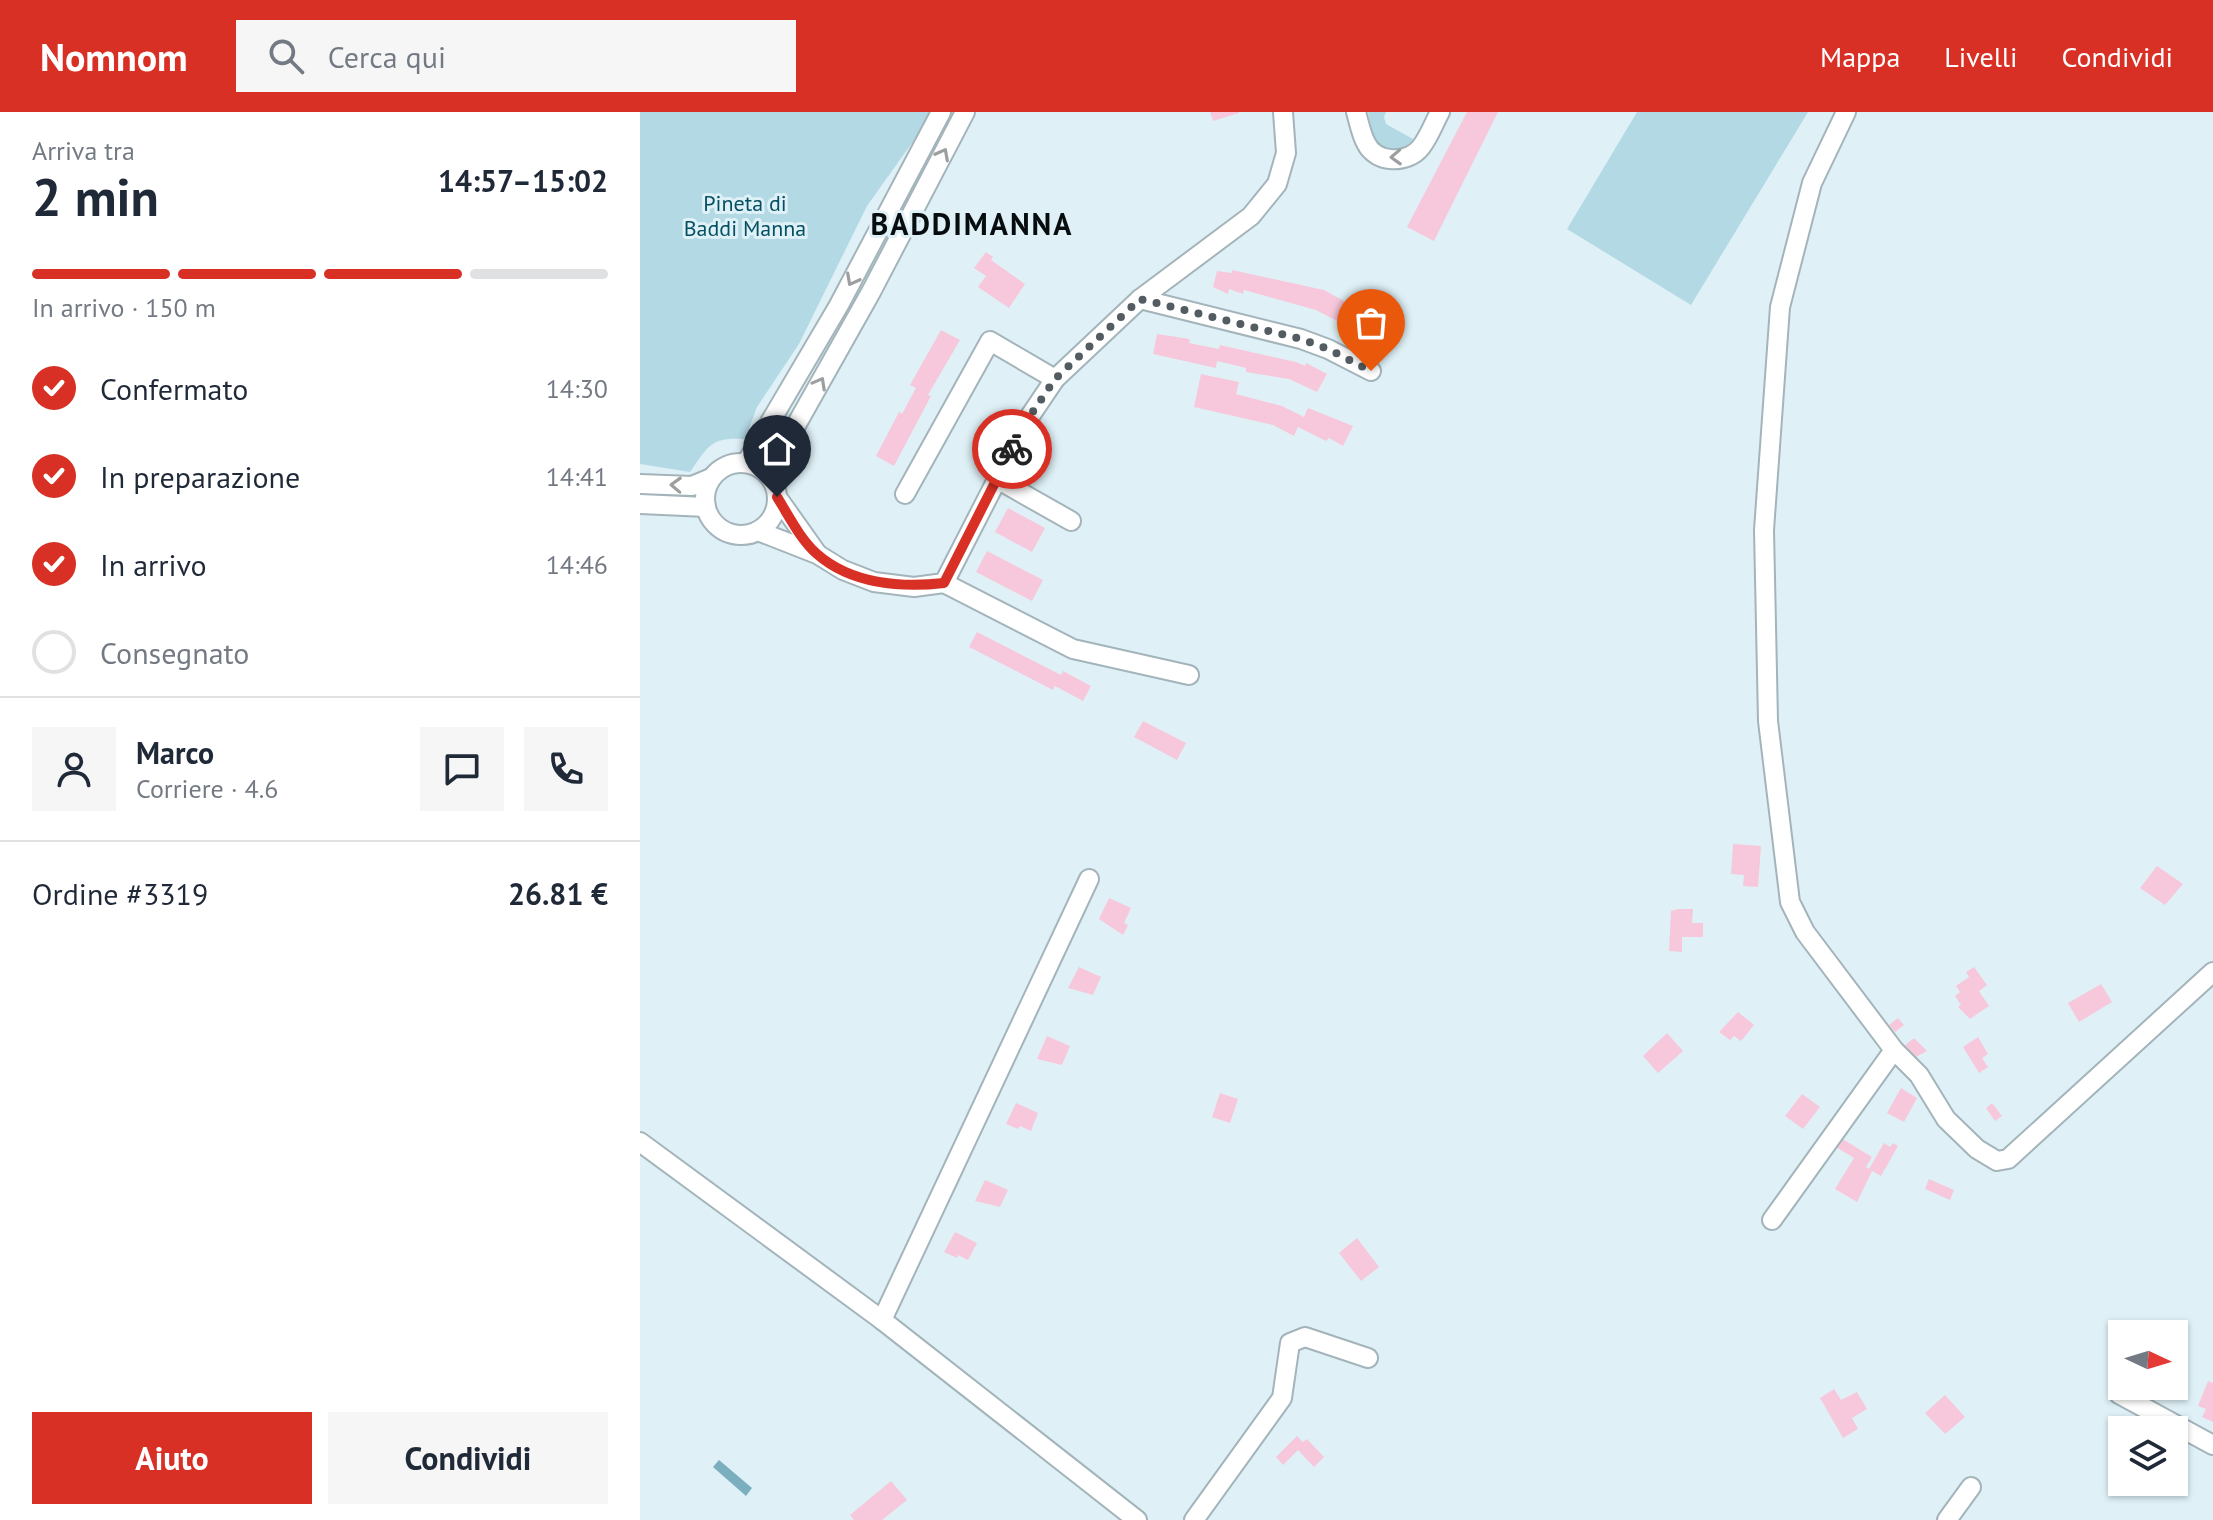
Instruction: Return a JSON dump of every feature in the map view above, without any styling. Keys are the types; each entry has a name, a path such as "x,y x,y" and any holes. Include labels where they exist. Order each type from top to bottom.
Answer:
{"street":[{"path":"746,463 839,305 941,112"},
{"path":"768,475 871,292 965,112"},
{"path":"944,583 1028,419 1055,379 1140,299 1251,216 1277,184 1286,153 1283,112"},
{"path":"1356,112 1366,146 1380,156 1397,159 1406,158 1421,147 1440,112"},
{"path":"1846,112 1812,183 1780,307 1764,530 1768,721 1790,902 1805,932 1894,1050 1919,1075 1946,1119 1977,1149 1997,1161 2008,1159 2213,972"},
{"path":"1140,299 1301,339 1371,371"},
{"path":"905,494 990,341 1055,379"},
{"path":"640,484 692,486 711,478 727,466 746,463 768,475 777,497 817,554"},
{"path":"711,478 707,487 706,507 709,517 726,532 748,535 758,531 772,516 777,497"},
{"path":"997,479 1071,521"},
{"path":"640,504 706,507"},
{"path":"758,531 817,554 843,570 874,582 914,587 944,583 1073,649 1189,675"},
{"path":"882,1320 1089,879"},
{"path":"1772,1220 1894,1050"},
{"path":"640,1142 882,1320 1137,1520"},
{"path":"1194,1520 1282,1398 1290,1343 1305,1337 1368,1358"},
{"path":"2130,1400 2213,1445"},
{"path":"1947,1520 1971,1487"}],"green space":[{"name":"Pineta di Baddi Manna","path":"640,112 934,112 867,206 799,344 757,407 745,439 718,441 702,455 690,472 640,464"},
{"path":"1368,112 1386,112 1386,124 1413,139 1399,149 1383,147 1374,135"},
{"path":"1637,112 1808,112 1691,305 1567,229"}],"shaded area":[{"path":"719,1460 752,1488 746,1496 713,1467"}],"building":[{"path":"1210,112 1239,112 1239,113 1213,121"},
{"path":"1467,112 1498,112 1434,241 1407,227"},
{"path":"986,252 993,257 991,260 1025,284 1009,308 978,287 986,276 974,268"},
{"path":"1232,270 1324,290 1393,328 1382,348 1316,310 1244,290 1243,294 1229,289 1228,294 1213,287 1217,271 1232,273"},
{"path":"941,330 960,340 928,395 931,396 894,466 876,456 899,412 902,414 916,388 910,385"},
{"path":"1157,334 1190,339 1189,343 1219,349 1220,345 1305,366 1306,363 1327,374 1317,392 1289,379 1246,372 1246,368 1217,361 1216,368 1153,354"},
{"path":"1201,374 1239,382 1236,394 1282,406 1304,417 1308,408 1353,426 1343,446 1298,427 1294,436 1273,425 1194,407"},
{"path":"1008,508 1045,528 1032,552 995,532"},
{"path":"987,551 1043,580 1032,601 976,572"},
{"path":"977,632 1061,675 1063,671 1091,686 1083,701 1055,686 1053,690 969,647"},
{"path":"1143,721 1186,743 1177,760 1134,737"},
{"path":"1733,844 1761,846 1758,887 1743,886 1744,875 1731,874"},
{"path":"2157,866 2183,884 2165,905 2140,888"},
{"path":"1109,898 1131,908 1124,923 1128,925 1123,935 1099,919"},
{"path":"1693,909 1692,923 1703,923 1703,937 1682,937 1682,952 1669,951 1671,911"},
{"path":"1079,967 1101,977 1093,995 1068,988"},
{"path":"1974,967 1987,985 1979,991 1989,1006 1970,1019 1958,1007 1961,1005 1955,996 1960,992 1956,986 1969,977 1966,972"},
{"path":"2101,984 2112,1002 2079,1022 2068,1003"},
{"path":"1738,1012 1754,1025 1741,1041 1734,1036 1730,1040 1719,1032"},
{"path":"1898,1018 1904,1025 1895,1032 1889,1025"},
{"path":"1667,1033 1683,1051 1658,1073 1643,1056"},
{"path":"1047,1036 1070,1046 1062,1065 1037,1059"},
{"path":"1978,1037 1988,1054 1982,1058 1988,1067 1979,1073 1963,1047"},
{"path":"1914,1038 1927,1051 1914,1058 1904,1046"},
{"path":"1901,1088 1917,1098 1904,1122 1887,1113"},
{"path":"1220,1093 1238,1099 1230,1123 1212,1117"},
{"path":"1802,1094 1820,1107 1803,1129 1785,1116"},
{"path":"1016,1103 1038,1113 1031,1131 1006,1124"},
{"path":"1992,1103 2002,1116 1995,1121 1986,1108"},
{"path":"1841,1138 1872,1157 1866,1167 1869,1169 1884,1143 1890,1147 1893,1143 1898,1146 1881,1176 1872,1171 1857,1202 1835,1189 1854,1158 1836,1147"},
{"path":"1929,1179 1954,1190 1950,1200 1925,1189"},
{"path":"985,1180 1008,1190 1000,1207 975,1201"},
{"path":"955,1232 977,1243 968,1260 944,1252"},
{"path":"1357,1238 1379,1267 1361,1281 1339,1253"},
{"path":"2208,1381 2213,1383 2213,1422 2202,1417 2206,1409 2198,1406"},
{"path":"1834,1389 1841,1400 1857,1392 1867,1409 1852,1418 1858,1429 1843,1438 1820,1398"},
{"path":"1945,1395 1965,1417 1945,1434 1925,1413"},
{"path":"1297,1436 1303,1442 1307,1439 1324,1457 1314,1467 1298,1450 1283,1465 1276,1457"},
{"path":"891,1481 907,1500 882,1520 854,1520 850,1515"}],"way so far":[{"path":"1012,449 1055,379 1140,299 1301,339 1371,371"}],"district":[{"name":"BADDIMANNA","path":"972,223"}],"route":[{"path":"777,497 817,554 843,570 874,582 914,587 944,583 1012,449"}]}
